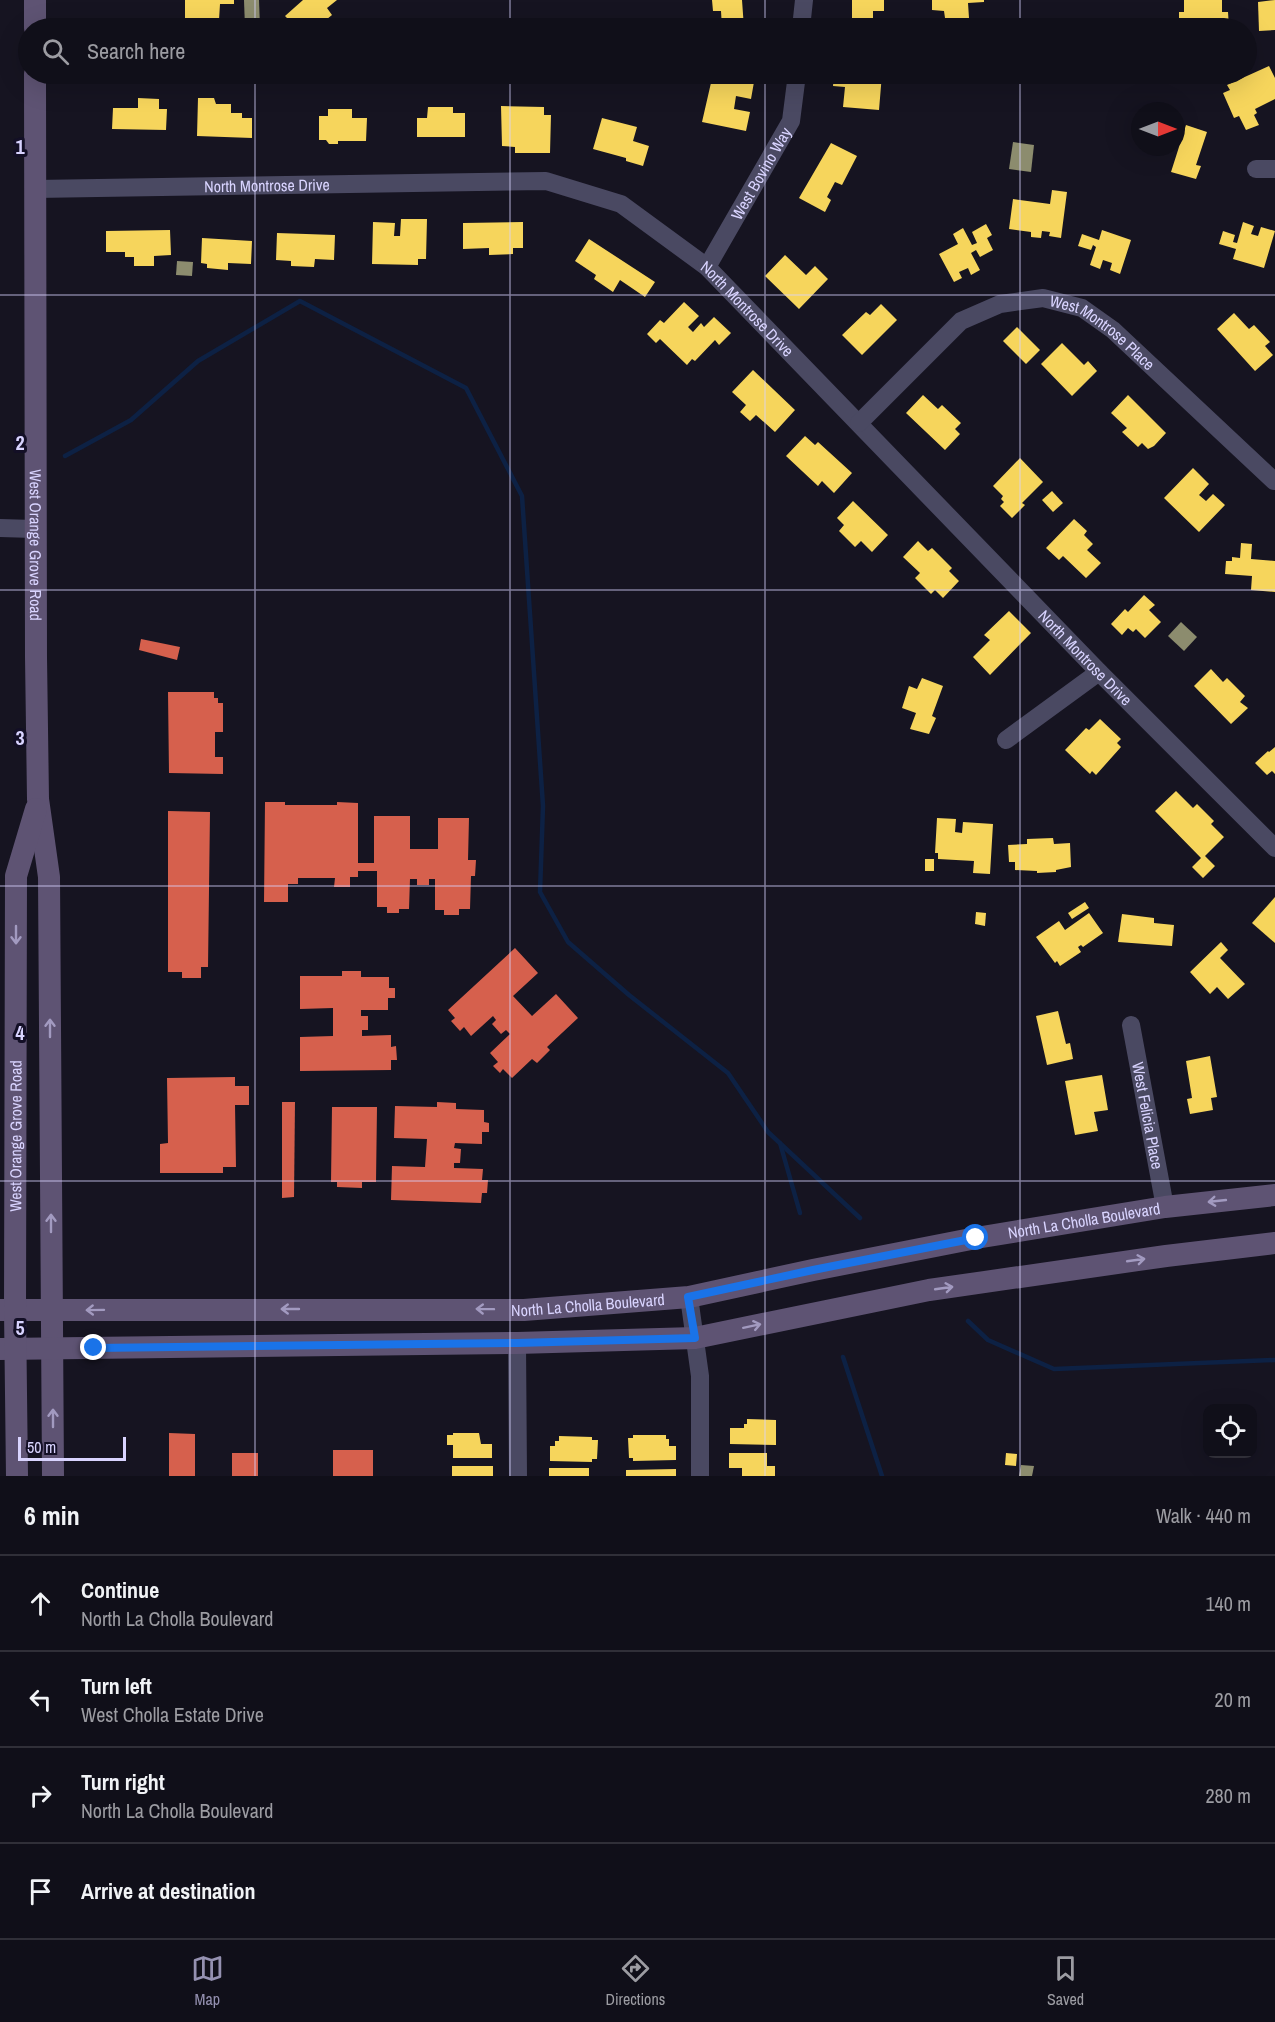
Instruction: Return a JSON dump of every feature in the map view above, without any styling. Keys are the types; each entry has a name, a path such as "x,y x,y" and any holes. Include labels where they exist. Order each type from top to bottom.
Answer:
{"main road":[{"path":"34,0 35,18"},
{"name":"West Orange Grove Road","path":"35,84 34,529 39,799 49,877 53,1476"},
{"name":"West Orange Grove Road","path":"17,1476 8,1349 16,876 39,799"},
{"name":"North La Cholla Boulevard","path":"8,1310 524,1310 688,1297 976,1238 1165,1207 1275,1195"},
{"name":"North La Cholla Boulevard","path":"8,1349 517,1343 695,1338 929,1290 1275,1243"}],"street":[{"path":"802,18 804,0"},
{"name":"West Bovino Way","path":"707,267 791,121 795,84"},
{"path":"1256,169 1275,169"},
{"name":"North Montrose Drive","path":"35,189 546,181 621,204 707,267 1099,672 1275,848"},
{"name":"West Montrose Place","path":"859,423 961,321 1000,304 1043,298 1082,308 1113,330 1274,481"},
{"path":"0,528 34,529"},
{"path":"1006,740 1099,672"},
{"name":"West Felicia Place","path":"1131,1024 1165,1207"},
{"path":"688,1297 700,1376 700,1476"},
{"path":"517,1343 518,1476"}],"building: Homes":[{"path":"185,0 234,0 234,4 220,4 219,18 185,18"},
{"path":"303,0 337,0 327,8 332,15 328,18 287,18 285,16"},
{"path":"712,0 742,0 743,18 721,18 721,11 713,11"},
{"path":"852,0 884,0 884,11 873,11 873,18 852,18"},
{"path":"932,0 984,0 984,2 968,3 969,18 945,18 944,11 932,10"},
{"path":"1184,0 1222,0 1222,12 1228,12 1228,18 1179,18 1179,12 1184,12"},
{"path":"1275,0 1275,30 1259,31 1258,2"},
{"path":"1269,66 1275,78 1275,99 1255,109 1257,113 1254,115 1259,125 1246,130 1239,116 1234,118 1223,93 1230,90 1227,85 1229,84 1257,84 1257,71"},
{"path":"711,84 754,84 751,99 736,96 734,109 750,112 746,131 702,122"},
{"path":"833,84 881,84 879,110 843,107 845,87 833,86"},
{"path":"138,98 159,99 159,109 167,109 166,130 112,129 113,108 138,108"},
{"path":"198,98 214,98 216,104 231,104 231,113 242,113 242,118 252,118 252,138 197,136"},
{"path":"501,106 544,107 544,115 551,115 550,153 515,153 515,147 502,146"},
{"path":"428,107 453,107 453,113 465,113 465,137 417,137 417,118 427,118"},
{"path":"328,109 352,109 352,118 367,118 366,141 338,141 338,144 329,144 326,140 319,140 319,116 328,116"},
{"path":"602,118 637,127 633,141 649,146 643,166 626,161 626,158 593,149"},
{"path":"1186,125 1207,132 1196,165 1201,166 1196,179 1171,172 1176,156 1185,156"},
{"path":"831,143 857,156 842,185 835,182 827,197 831,200 825,212 799,198"},
{"path":"1052,190 1067,192 1061,238 1049,236 1050,232 1042,231 1041,238 1031,237 1031,232 1009,229 1013,199 1050,204"},
{"path":"401,219 427,219 426,259 418,259 418,265 372,264 373,222 395,223 394,236 400,236"},
{"path":"523,222 523,248 513,248 513,254 489,255 489,248 463,249 463,223"},
{"path":"1243,222 1254,226 1251,234 1258,236 1261,227 1275,231 1264,268 1233,259 1236,249 1219,244 1223,231 1235,235 1233,242 1237,243"},
{"path":"986,224 992,235 987,238 993,250 980,257 976,250 971,253 980,270 971,275 968,268 959,272 962,278 954,282 939,254 958,244 953,234 963,228 972,245 977,243 972,232"},
{"path":"170,230 171,255 154,256 154,266 134,266 134,257 125,257 125,252 106,252 106,231"},
{"path":"1102,230 1131,240 1120,274 1110,270 1112,263 1103,260 1100,269 1090,265 1096,247 1093,245 1091,250 1078,246 1082,234 1099,240"},
{"path":"277,233 335,235 334,260 315,259 314,267 291,266 291,261 276,260"},
{"path":"202,238 252,241 251,264 228,263 228,270 207,268 207,264 201,263"},
{"path":"589,239 655,282 645,297 620,280 613,292 594,279 596,275 575,261"},
{"path":"785,255 806,275 815,266 828,279 799,309 765,276"},
{"path":"684,302 699,316 688,327 693,332 701,323 704,327 714,317 731,333 719,345 715,340 695,361 692,359 687,365 660,339 656,343 647,334 660,320 664,323"},
{"path":"881,304 897,320 862,355 842,335 866,312 870,315"},
{"path":"1234,313 1249,329 1254,325 1270,342 1265,346 1273,355 1255,371 1217,329"},
{"path":"1017,327 1040,350 1026,364 1003,341"},
{"path":"1062,343 1084,365 1088,361 1097,371 1072,396 1041,364"},
{"path":"753,370 795,410 775,432 756,415 750,421 740,412 746,405 732,392"},
{"path":"923,395 938,409 942,405 961,423 955,429 960,434 945,450 906,413"},
{"path":"1128,395 1166,433 1148,449 1142,443 1138,447 1122,432 1127,428 1111,413"},
{"path":"805,436 815,445 818,442 852,473 834,493 822,481 818,486 786,456"},
{"path":"1020,458 1043,482 1022,503 1025,505 1012,518 1000,506 1004,502 1001,499 1003,496 993,486"},
{"path":"1193,468 1209,484 1199,495 1206,501 1213,494 1225,505 1199,532 1164,498"},
{"path":"1052,491 1063,503 1053,512 1042,500"},
{"path":"853,501 888,535 872,552 861,541 855,547 839,531 844,525 837,518"},
{"path":"1074,519 1087,531 1084,535 1093,544 1087,550 1101,563 1086,578 1063,556 1059,560 1046,548"},
{"path":"918,541 928,551 932,548 952,568 949,571 959,581 943,598 935,590 931,594 915,578 920,573 903,557"},
{"path":"1241,543 1252,544 1251,559 1275,561 1275,592 1251,590 1252,576 1225,574 1226,561 1232,561 1232,557 1240,558"},
{"path":"1144,595 1155,605 1149,610 1161,622 1145,638 1136,629 1133,632 1128,628 1122,635 1111,624 1125,609 1128,612"},
{"path":"1009,611 1031,633 990,675 973,657 990,640 984,635"},
{"path":"1211,669 1223,682 1227,678 1245,696 1240,702 1248,708 1231,724 1194,686"},
{"path":"922,678 943,686 932,716 936,718 929,734 910,729 916,713 902,708 909,686 917,689"},
{"path":"1100,719 1121,739 1117,743 1121,747 1096,775 1092,771 1090,774 1065,750 1086,728 1089,730"},
{"path":"1275,747 1275,774 1272,771 1267,775 1255,763"},
{"path":"1176,791 1193,808 1197,804 1214,821 1211,824 1224,837 1205,856 1215,866 1203,878 1192,867 1201,858 1155,811"},
{"path":"937,818 956,819 955,832 962,833 963,822 993,824 990,874 973,873 974,861 938,859 938,853 935,853"},
{"path":"1053,838 1054,844 1070,843 1071,867 1056,870 1056,872 1037,873 1037,871 1015,870 1015,862 1009,862 1008,845 1027,844 1027,839"},
{"path":"925,859 934,859 934,871 925,871"},
{"path":"1275,897 1275,943 1252,923"},
{"path":"1085,902 1089,908 1072,919 1068,913"},
{"path":"976,912 986,913 985,926 975,924"},
{"path":"1089,913 1103,933 1083,947 1081,945 1078,947 1081,952 1060,966 1057,961 1055,963 1036,937 1059,921 1065,930"},
{"path":"1122,914 1154,918 1154,923 1174,925 1172,946 1118,942"},
{"path":"1221,942 1228,950 1220,958 1245,984 1228,999 1217,987 1210,994 1190,972"},
{"path":"1058,1011 1066,1044 1070,1043 1073,1059 1047,1065 1036,1016"},
{"path":"1210,1056 1217,1097 1211,1098 1213,1110 1190,1114 1187,1099 1192,1098 1186,1061"},
{"path":"1102,1075 1108,1110 1094,1112 1098,1131 1075,1135 1065,1081"},
{"path":"747,1419 776,1420 776,1445 730,1444 730,1428 744,1428"},
{"path":"453,1433 479,1433 481,1444 492,1444 492,1458 453,1458 453,1445 447,1445 447,1435 453,1435"},
{"path":"633,1435 666,1435 666,1439 669,1439 669,1446 676,1446 676,1460 633,1461 633,1458 629,1458 628,1438 633,1438"},
{"path":"559,1436 592,1437 592,1440 598,1440 597,1459 592,1459 592,1462 550,1461 550,1446 555,1446 555,1441 559,1441"},
{"path":"729,1453 767,1453 767,1466 775,1466 775,1476 742,1476 742,1468 729,1468"},
{"path":"1006,1453 1017,1454 1016,1466 1005,1465"},
{"path":"452,1466 493,1466 493,1476 452,1476"},
{"path":"549,1468 589,1468 589,1476 549,1476"},
{"path":"676,1469 676,1476 626,1476 626,1470"}],"building: Shops":[{"path":"141,639 180,647 177,660 139,650"},
{"path":"168,692 214,692 214,698 218,698 218,703 223,703 223,732 215,732 215,757 223,757 223,774 169,773"},
{"path":"265,802 285,802 285,805 358,803 358,863 374,863 374,816 410,816 410,849 438,849 438,818 469,818 468,860 476,860 475,876 471,876 470,909 459,909 459,915 444,915 444,910 435,910 435,879 429,879 429,885 417,885 417,879 410,879 409,909 399,909 399,913 387,913 387,907 377,907 377,871 358,871 358,877 350,877 350,887 334,887 335,878 298,878 298,884 288,884 288,902 264,902"},
{"path":"168,811 210,812 208,967 201,967 201,978 182,978 182,972 168,972"},
{"path":"515,948 538,973 513,996 532,1016 556,994 578,1018 547,1047 550,1050 537,1063 532,1059 512,1078 503,1069 500,1073 493,1066 498,1062 490,1053 510,1034 506,1030 501,1034 492,1024 496,1020 493,1016 471,1036 464,1027 460,1031 451,1021 455,1018 448,1010"},
{"path":"342,971 361,971 361,977 389,977 389,988 395,988 395,998 388,998 388,1010 361,1010 361,1016 368,1016 368,1030 362,1030 362,1036 391,1035 391,1047 396,1046 397,1060 391,1060 391,1070 300,1071 300,1037 333,1036 333,1008 300,1009 300,976 342,976"},
{"path":"235,1077 235,1086 249,1086 249,1105 235,1105 236,1167 223,1167 223,1173 160,1173 160,1144 168,1143 167,1078"},
{"path":"282,1102 295,1102 294,1197 282,1198"},
{"path":"437,1102 456,1103 456,1109 484,1110 484,1122 489,1123 489,1132 482,1132 482,1144 455,1143 454,1148 461,1149 460,1163 454,1163 454,1168 483,1169 482,1180 488,1180 487,1193 482,1193 481,1203 391,1200 392,1166 425,1167 427,1139 394,1138 395,1106 437,1107"},
{"path":"332,1107 377,1107 376,1182 362,1182 362,1188 337,1187 337,1182 331,1182"},
{"path":"169,1433 195,1434 195,1476 169,1476"},
{"path":"333,1450 373,1450 373,1476 333,1476"},
{"path":"232,1453 258,1453 258,1476 232,1476"}],"building: Industry":[{"path":"244,0 259,0 260,18 245,18"},
{"path":"1013,142 1034,145 1031,172 1009,169"},
{"path":"177,261 193,262 192,276 176,275"},
{"path":"1181,622 1197,637 1184,651 1168,636"},
{"path":"1021,1465 1034,1466 1032,1476 1019,1476"}],"waterway":[{"path":"65,456 131,420 198,361 300,301 466,388 522,496 543,806 540,892 568,942 629,995 728,1073 768,1132 860,1218"},
{"path":"780,1143 800,1213"},
{"path":"968,1321 988,1340 1054,1369 1275,1360"},
{"path":"843,1357 882,1476"}],"route":[{"path":"94,1348 517,1343 695,1338 688,1297 976,1238"}]}
